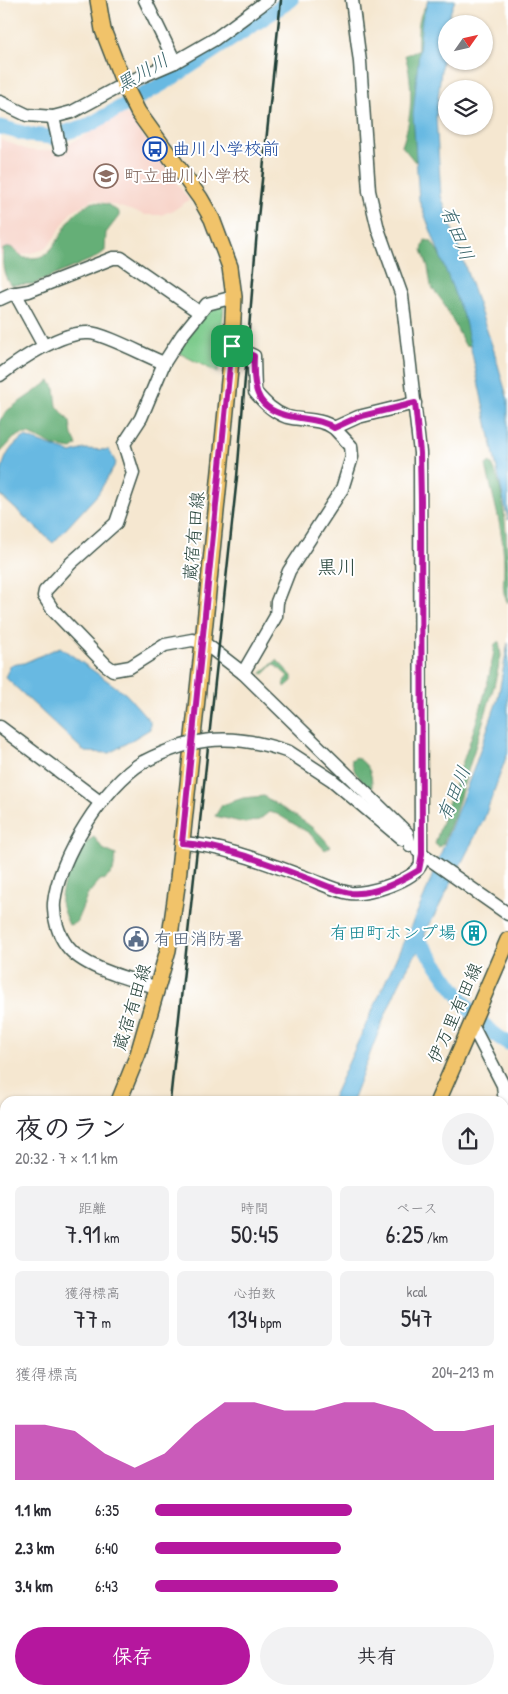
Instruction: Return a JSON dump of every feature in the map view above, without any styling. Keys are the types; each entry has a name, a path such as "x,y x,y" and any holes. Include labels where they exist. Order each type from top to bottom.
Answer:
{"main road":[{"name":"蔵宿有田線","path":"98,0 103,30 124,84 138,112 200,198 212,220 230,267 234,297 232,346 204,642 168,950 138,1054 121,1096"},
{"name":"伊万里有田線","path":"440,1096 508,940"}],"street":[{"path":"145,0 175,62"},
{"path":"0,102 27,116 53,117 72,112 124,84 175,62 215,39 268,0"},
{"path":"182,843 198,844 271,864 350,893 366,892 399,882 419,870 422,854 420,453 402,296 378,228 369,191 360,62 352,0"},
{"path":"53,117 60,148"},
{"path":"0,299 15,293 29,291 114,258 121,258 199,312"},
{"path":"15,293 44,346"},
{"path":"234,297 207,304 199,312 164,363 141,418 124,444 132,473 116,523 71,563 45,591 44,596 53,610 113,670 130,667 165,645 192,640 204,642 243,673 407,833 410,845"},
{"path":"0,375 44,346 89,332 164,363"},
{"path":"232,346 254,356 253,378 255,392 270,409 287,417 327,424 334,428 351,446 352,458 342,489 289,571 277,602 276,616 243,673"},
{"path":"334,428 358,417 415,403"},
{"path":"0,727 100,802"},
{"path":"158,988 83,961 67,946 59,932 54,904 57,885 100,802 120,779 143,762 181,745 202,740 226,738 245,740 289,752 332,780 410,845 508,914"},
{"path":"471,1023 503,1085 504,1096"}],"shaded area":[{"path":"123,114 128,115 189,200 174,210 161,215 146,215 94,199 72,211 50,244 42,250 22,255 0,255 0,139 28,150 60,149"}],"green space":[{"path":"430,0 420,152 415,162 402,146 408,124 411,101 410,78 405,55 418,51 420,18"},
{"path":"94,202 107,204 119,212 119,216 106,233 105,251 97,257 34,284 11,285 4,272 3,249 11,247 24,258 40,257 54,246 75,213"},
{"path":"425,240 431,241 439,253 451,279 472,346 465,345 443,302 431,286 428,267 422,250"},
{"path":"224,304 218,373 179,353 196,323 208,311"},
{"path":"50,381 55,389 57,406 70,422 72,435 77,445 72,449 54,446 30,434 22,434 14,438 0,453 0,420 8,410"},
{"path":"490,462 496,474 504,508 508,603 504,591 503,542 486,465"},
{"path":"499,641 501,656 494,686 455,813 443,844 439,847 435,844 477,719 491,669 495,644"},
{"path":"277,660 292,676 292,681 285,687 284,681 288,676 274,664 264,674 261,673"},
{"path":"356,757 367,766 370,773 372,787 369,790 355,772 351,760"},
{"path":"264,796 316,830 330,846 325,850 309,833 277,814 269,812 259,820 245,823 215,816 222,805 243,798"},
{"path":"94,837 103,849 116,855 113,872 104,880 101,879 88,894 76,923 69,925 61,902 63,886 76,856 88,841"}],"water":[{"path":"428,0 455,0 449,15 438,15 438,70 441,70 440,80 438,80 436,117 441,196 494,351 508,400 508,520 465,321 419,200 413,115 422,19"},
{"path":"25,437 71,453 84,449 109,450 116,463 98,494 53,543 0,495 2,470 7,455 17,442"},
{"path":"508,643 508,752 484,819 425,934 426,943 416,953 395,992 354,1096 333,1096 424,897 474,768 498,698"},
{"path":"60,647 126,694 150,721 150,729 110,753 85,752 5,677 11,665 24,663"}],"waterway":[{"name":"黒川川","path":"0,127 30,135 51,137 89,125 166,82 291,0"},
{"path":"414,936 481,1022 508,1043"}],"railway":[{"path":"171,1096 237,477 258,218 281,0"}],"place":[{"name":"曲川小学校前","path":"155,149"},
{"name":"町立曲川小学校","path":"106,176"},
{"name":"有田町ホンプ場","path":"474,933"},
{"name":"有田消防署","path":"136,939"}],"district":[{"name":"黒川","path":"337,567"}],"route":[{"path":"232,346 247,351 254,356 253,378 255,392 270,409 287,417 312,420 334,428 358,417 415,403 420,453 421,501 421,864 419,870 399,882 366,892 350,893 271,864 198,844 182,843 204,642 232,346"}],"water label":[{"name":"有田川","path":"458,233"},
{"name":"有田川","path":"453,793"}]}
